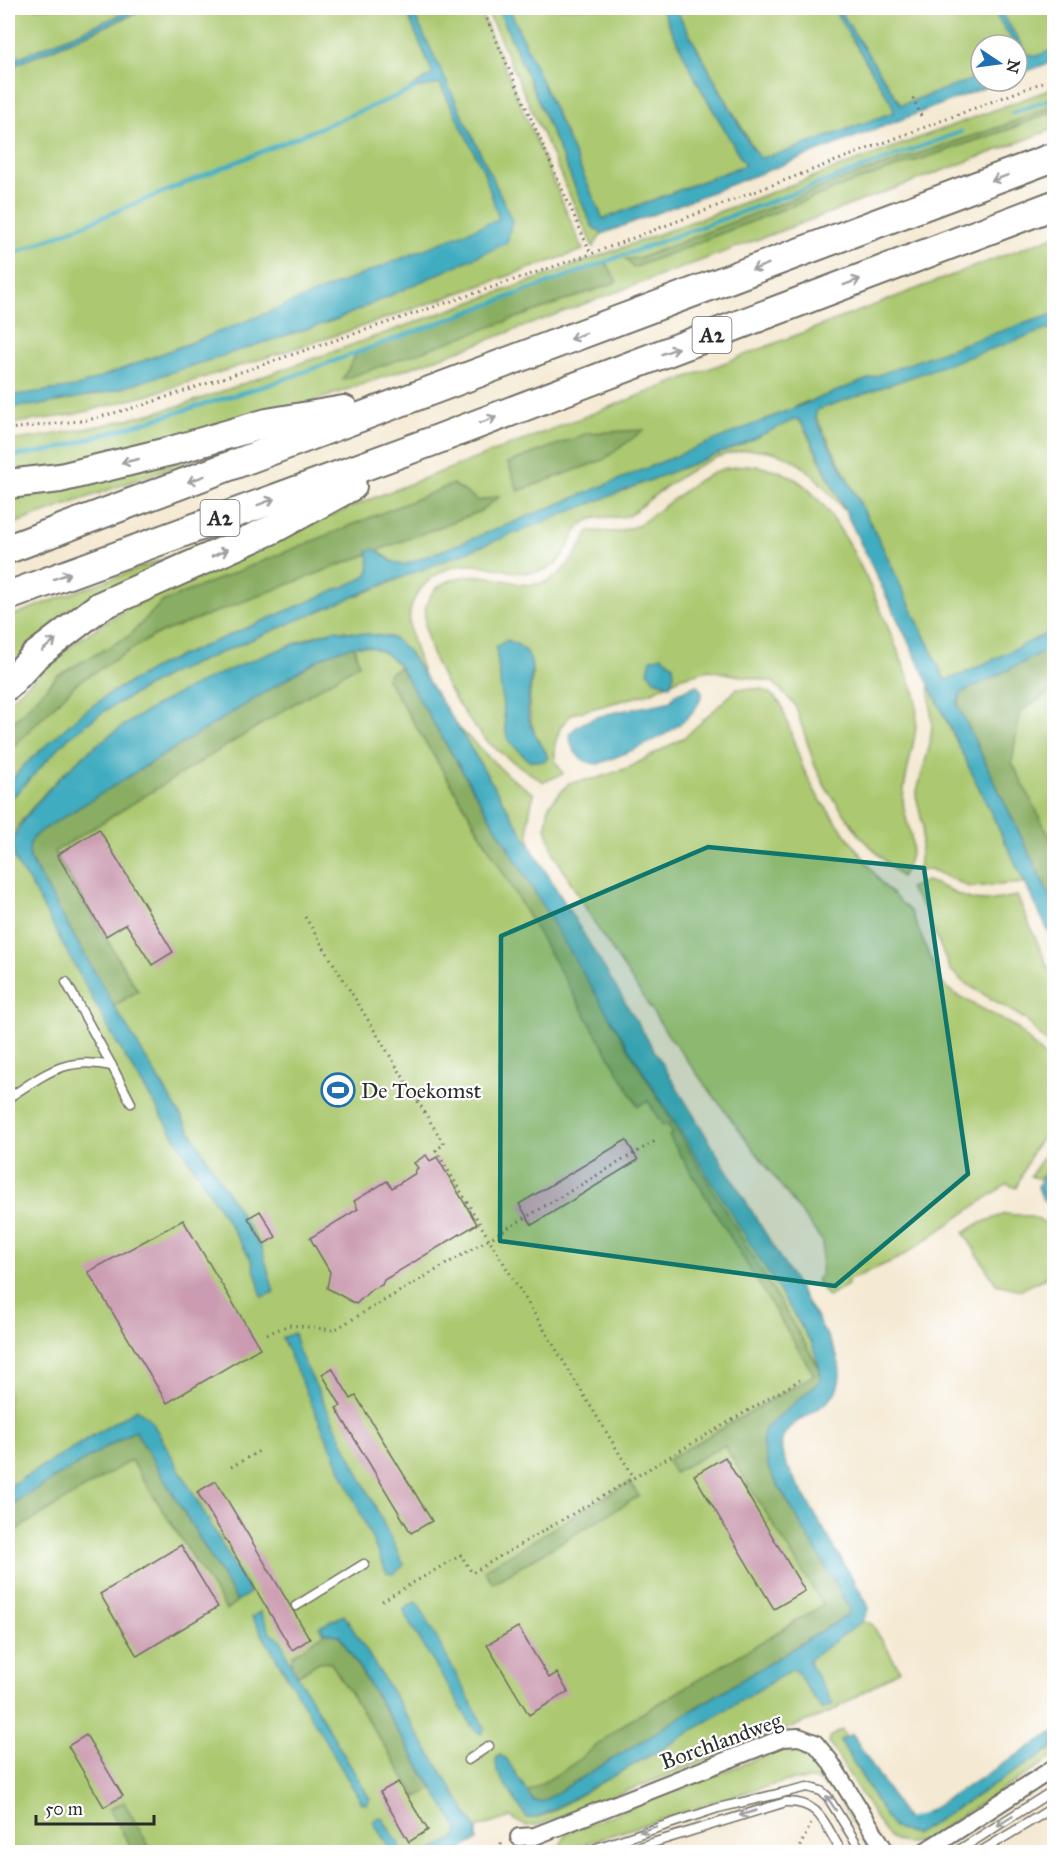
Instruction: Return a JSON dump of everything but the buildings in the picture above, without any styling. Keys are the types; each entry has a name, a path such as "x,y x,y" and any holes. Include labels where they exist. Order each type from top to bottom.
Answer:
{"highway":[{"name":"A2","path":"8,549 1054,157"},
{"name":"A2","path":"8,596 433,441 1054,205"},
{"name":"A2","path":"8,484 60,478 171,451 267,423 408,400"},
{"name":"A2","path":"8,685 44,649 100,606 273,529 433,441"}],"street":[{"name":"Borchlandweg","path":"519,1837 535,1836 783,1738 799,1737 815,1743 829,1760 886,1852"},
{"path":"924,1852 1054,1768"}],"lane":[{"path":"66,982 131,1102"},
{"path":"8,1098 46,1074 71,1064 85,1061 112,1066"},
{"path":"296,1606 364,1564"},
{"path":"468,1760 489,1746"},
{"path":"584,1852 718,1808 807,1787 814,1788 827,1796 862,1852"},
{"path":"956,1852 1054,1790"},
{"path":"623,1852 786,1802 798,1802 818,1811 842,1852"},
{"path":"980,1852 1054,1807"}],"path":[{"path":"482,8 591,254"},
{"path":"8,429 88,420 140,405 591,254 1054,78"},
{"path":"913,98 921,116"},
{"path":"305,917 444,1144 436,1150 633,1476"},
{"path":"267,1334 289,1325 334,1330 657,1140"},
{"path":"382,1601 461,1555 472,1573 633,1476 800,1380"},
{"path":"231,1467 261,1449"}],"highlighted area":[{"path":"708,847 924,868 968,1174 835,1286 500,1241 501,936"}],"green space":[{"path":"8,8 137,8 8,62"},
{"path":"149,8 479,8 583,250 346,332 148,395 72,415 8,424 8,68"},
{"path":"486,8 498,8 592,226 602,234 593,247"},
{"path":"509,8 661,8 697,82 745,165 603,219"},
{"path":"675,8 1054,8 1054,58 1029,68 1029,33 969,33 969,87 938,104 766,171"},
{"path":"1054,88 1054,129 461,350 285,411 8,483 8,441 97,426 186,404 556,272"},
{"path":"1054,105 1054,111 1013,128 848,184 633,268 626,259 640,258 846,178 1011,123"},
{"name":"De Toekomst","path":"1054,236 1054,849 975,708 945,680 882,546 808,401 794,407 844,510 809,471 795,461 773,452 751,450 729,453 686,473 630,515 595,518 585,522 575,533 560,559 549,568 522,572 463,565 439,573 428,581 413,602 410,615 411,634 424,676 408,651 390,637 334,630 311,637 198,685 128,723 65,772 21,821 15,830 13,841 31,827 330,642 368,636 384,641 404,653 817,1335 828,1366 828,1379 823,1389 806,1407 765,1437 768,1456 855,1607 850,1621 537,1808 524,1813 527,1818 537,1818 551,1812 800,1665 863,1621 872,1624 900,1670 831,1712 539,1825 525,1826 511,1817 470,1830 433,1852 8,1852 8,702 75,642 131,606 241,552 381,495","holes":["376,549 398,565 401,578 355,597 353,584 368,574 370,563 368,553"]},
{"path":"606,262 617,282 342,380 358,351"},
{"path":"644,430 603,460 518,491 508,463 588,433"},
{"path":"250,439 8,526 8,498 56,490"},
{"path":"747,465 772,469 795,479 814,495 833,518 866,577 915,694 917,719 903,801 912,851 901,877 860,836 826,788 815,766 795,705 773,682 709,670 682,677 650,693 572,714 561,726 555,744 555,760 563,774 544,782 508,759 476,729 448,688 436,664 428,640 425,617 429,598 443,584 464,576 484,576 519,584 536,585 553,578 570,562 589,531 618,532 639,525 699,480 722,469","holes":["533,673 529,706 532,725 547,754 506,732 502,690"]},
{"path":"453,484 479,501 502,495 479,512 155,635 77,683 8,752 8,728 58,675 129,636 162,602"},
{"path":"250,527 8,672 8,617"},
{"path":"354,646 359,664 54,852 138,991 114,1006 30,859 29,847 33,838 39,832 314,662 338,648"},
{"path":"1054,647 1054,689 1020,712 1012,762 1054,846 1054,905 958,706 961,693"},
{"path":"400,667 820,1369 820,1381 765,1429 850,1609 848,1615 542,1802 533,1801 527,1792 568,1768 624,1724 823,1605 724,1445 674,1473 667,1460 814,1375 669,1136 673,1133 667,1124 663,1126 648,1101 638,1106 469,814 387,679 388,674"},
{"path":"929,684 1025,883 969,887 930,869 919,871 923,826 916,795 930,744 932,725"},
{"path":"737,689 762,689 781,704 803,768 818,797 883,885 911,912 940,981 953,993 1016,1027 1054,1067 1054,1122 1033,1150 1016,1188 1007,1184 901,1257 847,1281 848,1285 828,1297 816,1280 821,1274 823,1242 668,1035 600,932 554,854 546,827 549,805 569,783 598,778 630,767 685,737"},
{"path":"458,727 507,775 534,794 528,823 532,852"},
{"path":"926,881 979,901 1017,896 1054,981 1054,1051 1025,1019 963,982 950,969 925,910 909,888"},
{"path":"1054,1143 1054,1175 1043,1175 1040,1179 1030,1176"},
{"path":"1005,1214 1029,1216 1054,1226 1054,1273 1021,1290 996,1284 964,1233 978,1224"},
{"path":"135,1430 237,1601 226,1610 131,1460 8,1535 8,1506"},
{"path":"630,1482 639,1496 493,1583 484,1570"},
{"path":"325,1633 339,1635 433,1789 417,1797 331,1663 319,1662 297,1676 291,1665 293,1655"},
{"path":"842,1730 846,1737 840,1740 891,1825 898,1830 916,1834 1054,1747 1054,1757 927,1838 903,1843 892,1839 883,1830 829,1742 830,1737"},
{"path":"794,1747 814,1756 838,1791 835,1793 817,1780 792,1780 753,1790 558,1852 566,1833 782,1749"},
{"path":"840,1794 876,1852 871,1852 837,1796"},
{"path":"124,1802 152,1852 134,1852 109,1809"}],"water":[{"path":"137,8 147,8 8,68 8,62"},
{"path":"405,8 411,8 503,200 512,221 507,243 338,319 113,391 41,405 8,407 8,396 75,387 234,326 499,219 484,172 440,84 409,89 433,74"},
{"path":"498,8 509,8 603,219 745,165 697,82 661,8 675,8 749,143 760,158 788,151 894,112 892,104 833,8 838,8 901,105 969,80 971,93 602,234 592,226"},
{"path":"991,8 998,8 1014,33 1008,33"},
{"path":"1054,49 1054,61 1029,70 1029,54 1037,56"},
{"path":"1054,314 1054,327 817,410 815,418 882,546 945,680 963,674 1054,630 1054,647 961,693 957,704 1054,905 1054,943 807,432 796,419 738,446 372,589 170,674 106,710 68,738 8,802 8,785 22,767 80,715 109,694 159,665 364,578 370,569 368,551 375,549 391,561 403,565 808,402 971,341"},
{"path":"334,630 390,637 408,651 458,727 819,1322 838,1360 840,1374 837,1390 828,1401 791,1426 783,1436 782,1450 788,1468 869,1607 863,1621 810,1659 809,1663 833,1704 822,1710 796,1671 791,1670 662,1749 537,1818 527,1818 497,1772 496,1759 499,1755 506,1758 533,1801 542,1802 848,1615 850,1609 769,1470 762,1443 765,1429 820,1381 820,1369 812,1344 601,1003 400,667 390,657 370,647 348,647 314,662 39,832 29,847 30,859 114,1006 262,1249 274,1292 262,1297 252,1261 116,1042 28,880 19,869 13,849 17,831 38,802 68,770 100,742 173,696 212,677"},
{"path":"507,640 520,646 531,662 528,716 531,727 548,758 544,761 529,761 508,740 496,647"},
{"path":"662,656 673,665 674,675 670,685 654,680 648,672 651,659"},
{"path":"697,685 702,692 697,705 688,717 675,728 643,746 598,764 586,761 574,750 570,733 579,725 603,715 671,701 675,694"},
{"path":"1051,1173 1054,1175 1054,1209 1043,1200 1038,1187 1043,1175"},
{"path":"294,1333 299,1352 404,1565 394,1574 387,1573 282,1338"},
{"path":"137,1409 151,1420 250,1593 237,1601 135,1430 8,1506 8,1487"},
{"path":"415,1602 419,1605 485,1729 481,1734 475,1731 405,1615 404,1609"},
{"path":"260,1612 271,1633 281,1640 291,1665 370,1799 367,1804 362,1803 252,1617"},
{"path":"344,1615 477,1829 477,1840 456,1852 430,1852 456,1837 458,1829 339,1635 325,1633 319,1627"},
{"path":"1054,1732 1054,1747 916,1834 898,1830 891,1825 840,1740 852,1734 909,1823"},
{"path":"378,1817 382,1818 404,1852 392,1852 373,1822"}],"waterway":[{"path":"8,256 414,89"},
{"path":"1012,113 1054,98"},
{"path":"8,457 53,450 271,384 961,132"},
{"path":"904,1822 924,1815"}],"place":[{"name":"De Toekomst","path":"338,1090"}]}
